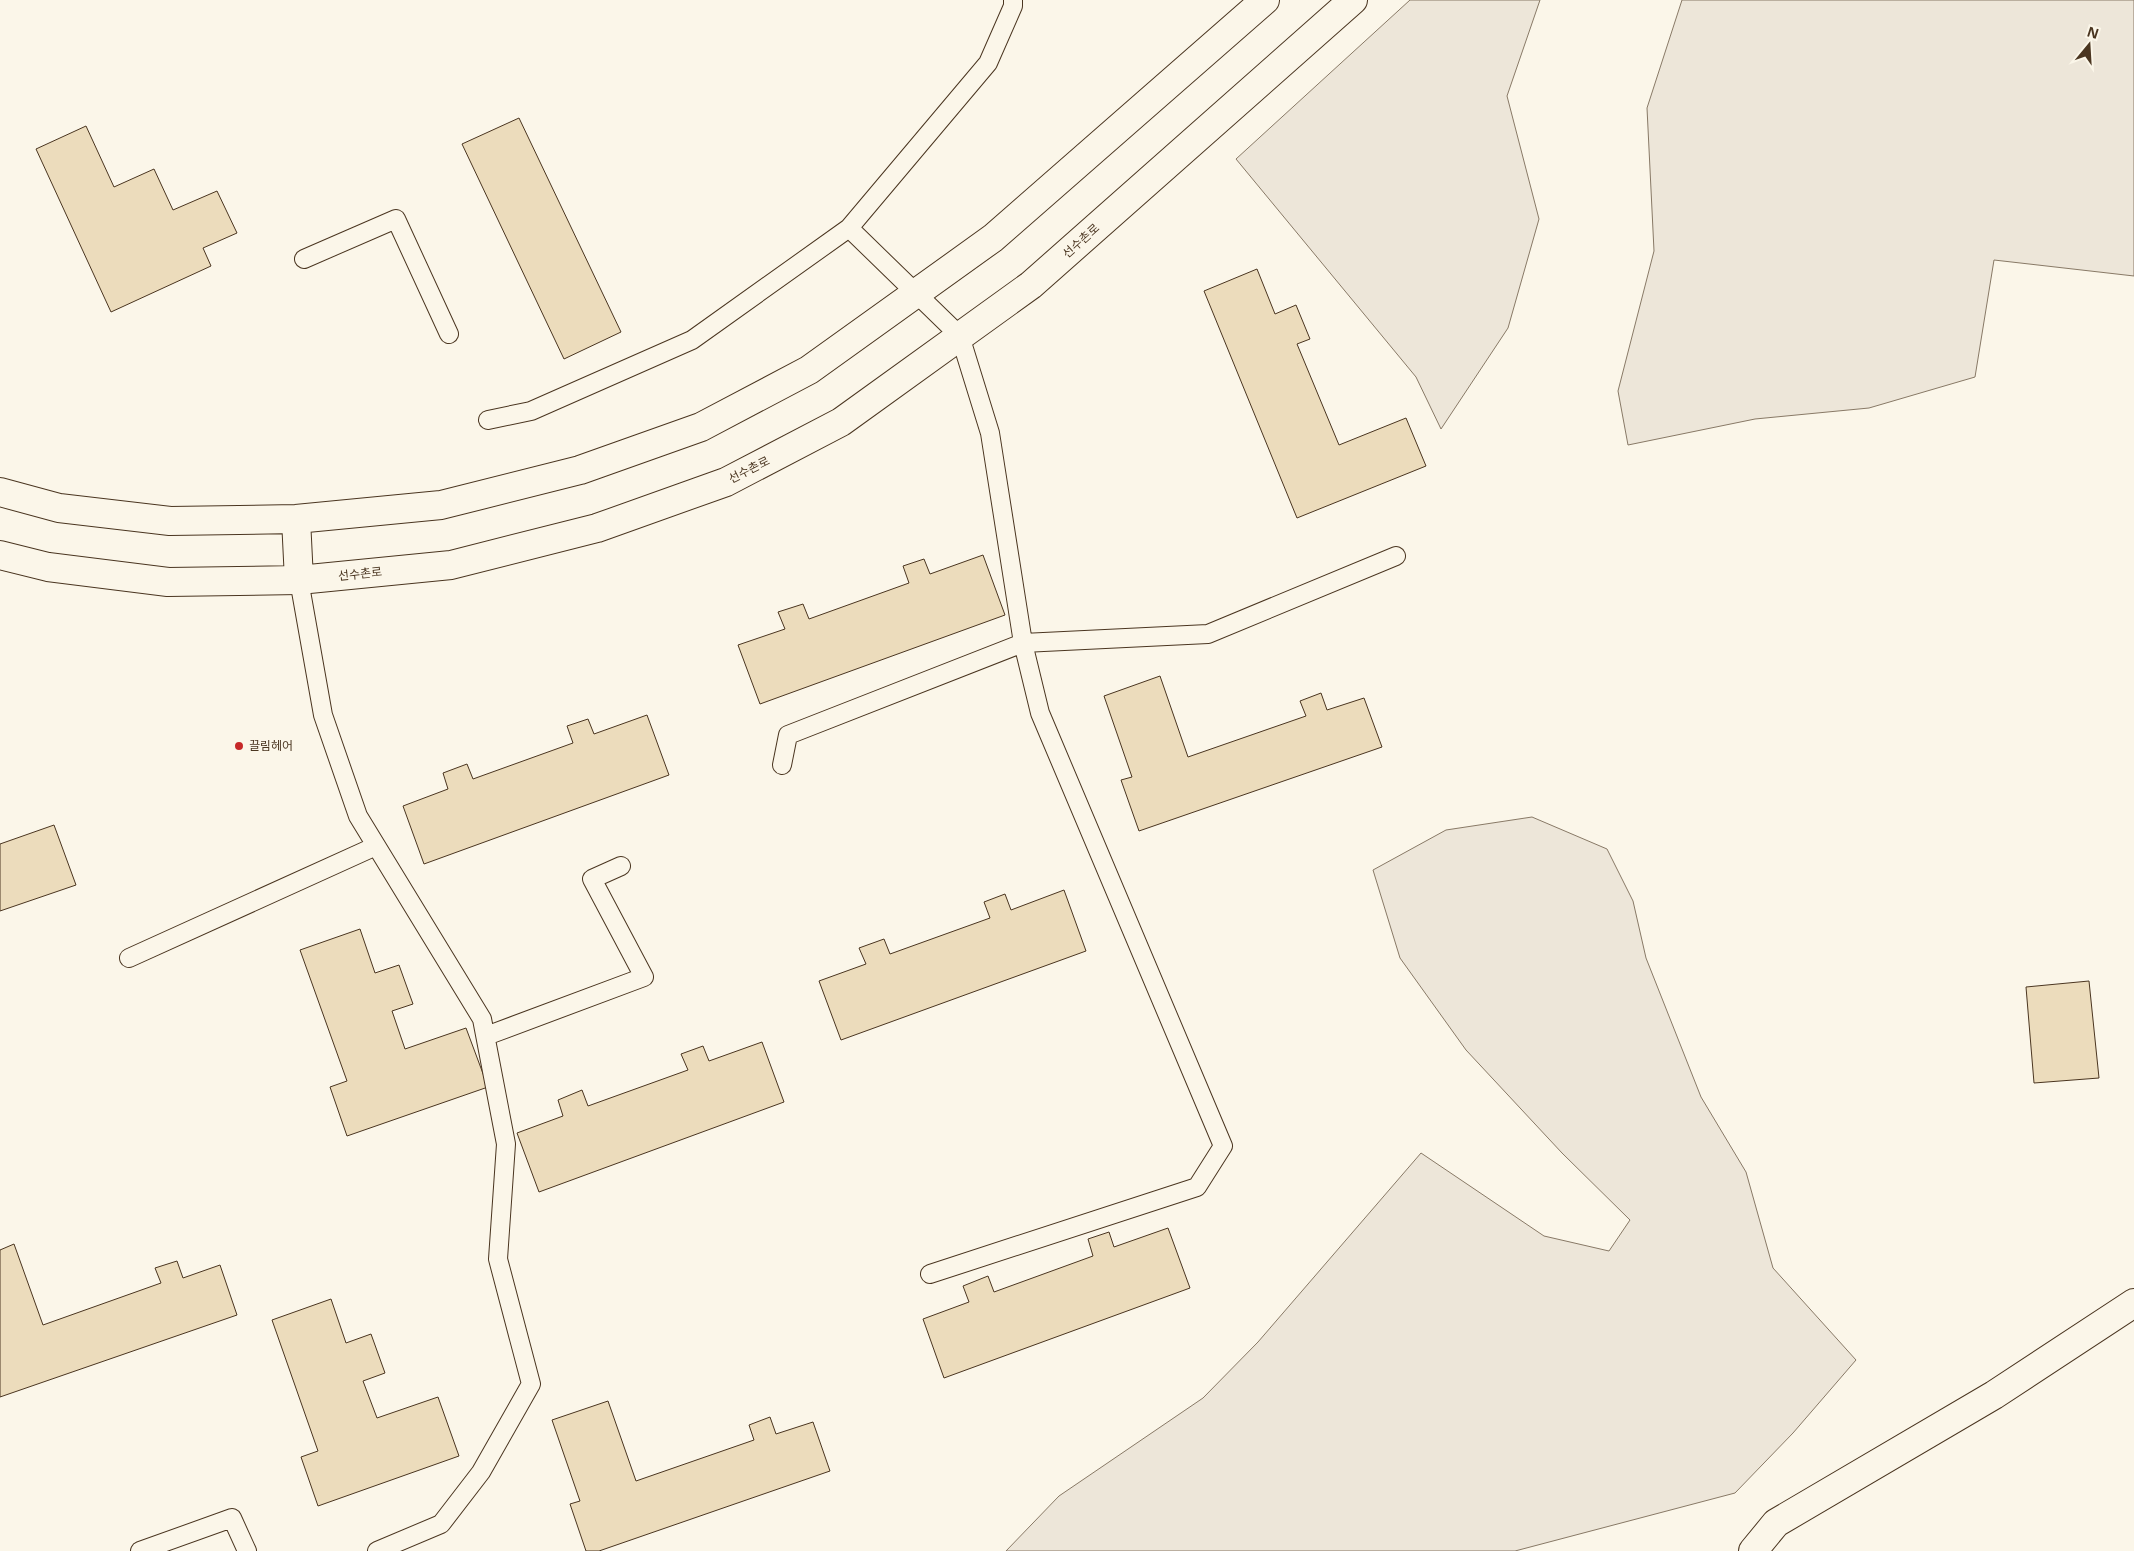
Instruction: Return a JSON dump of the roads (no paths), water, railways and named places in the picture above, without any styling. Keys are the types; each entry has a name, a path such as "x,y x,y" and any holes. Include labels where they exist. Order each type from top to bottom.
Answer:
{"street":[{"path":"0,492 59,508 170,521 296,519 441,505 580,470 692,430 809,370 993,238 1265,0"},
{"name":"선수촌로","path":"0,555 48,567 168,582 299,580 451,565 598,528 726,482 841,422 1031,285 1353,0"},
{"path":"296,519 299,580"},
{"path":"1753,1551 1776,1524 1994,1395 2134,1303"}],"lane":[{"path":"488,420 531,410 692,340 849,228 988,63 1013,6 1013,0"},
{"path":"304,259 396,219 448,334"},
{"path":"849,228 960,336 990,433 1022,643 1040,713 1223,1146 1197,1187 930,1274"},
{"path":"782,765 788,735 1022,643 1208,634 1396,556"},
{"path":"299,580 323,715 358,816 482,1019 506,1144 498,1259 531,1384 481,1472 441,1524 377,1551"},
{"path":"129,958 376,846"},
{"path":"486,1036 644,977 592,879 621,866"},
{"path":"140,1551 232,1518 247,1551"}],"place":[{"name":"끌림헤어","path":"239,746"}]}
